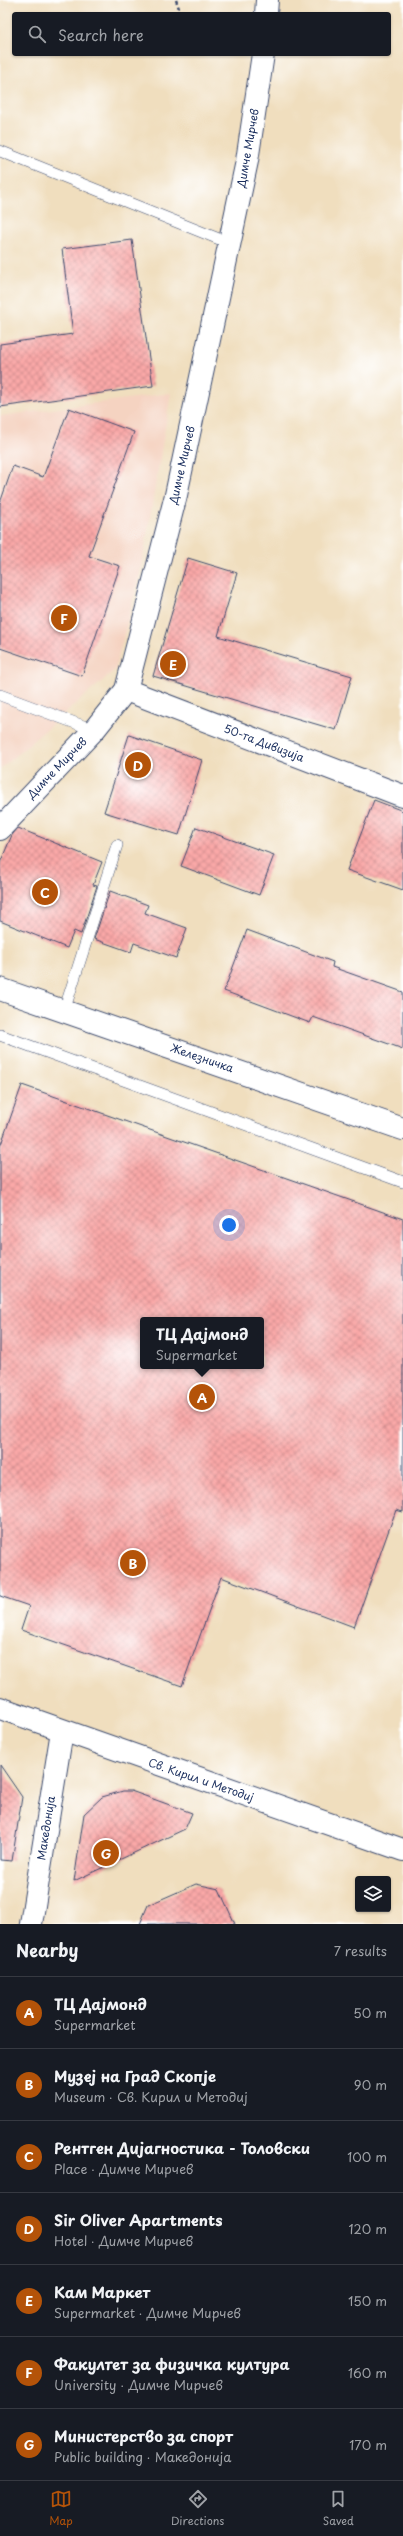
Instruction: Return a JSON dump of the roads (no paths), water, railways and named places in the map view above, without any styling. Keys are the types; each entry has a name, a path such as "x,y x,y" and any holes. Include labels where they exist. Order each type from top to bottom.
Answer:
{"street":[{"path":"266,12 267,0"},
{"name":"Димче Мирчев","path":"0,829 94,730 126,690 176,495 247,161 263,56"},
{"name":"50-та Дивизија","path":"126,690 403,796"},
{"name":"Железничка","path":"0,989 403,1128"},
{"name":"Св. Кирил и Методиј","path":"0,1708 403,1850"},
{"name":"Македонија","path":"31,1924 62,1731"}],"lane":[{"path":"0,151 200,229 229,243"},
{"path":"0,695 94,730"},
{"path":"64,1011 117,845"},
{"path":"0,1035 403,1182"}],"place":[{"name":"Факултет за физичка култура","path":"64,618"},
{"name":"Кам Маркет","path":"173,664"},
{"name":"Sir Oliver Apartments","path":"138,765"},
{"name":"Рентген Дијагностика - Толовски","path":"45,892"},
{"name":"ТЦ Дајмонд","path":"202,1397"},
{"name":"Музеј на Град Скопје","path":"133,1563"},
{"name":"Министерство за спорт","path":"106,1853"}]}
